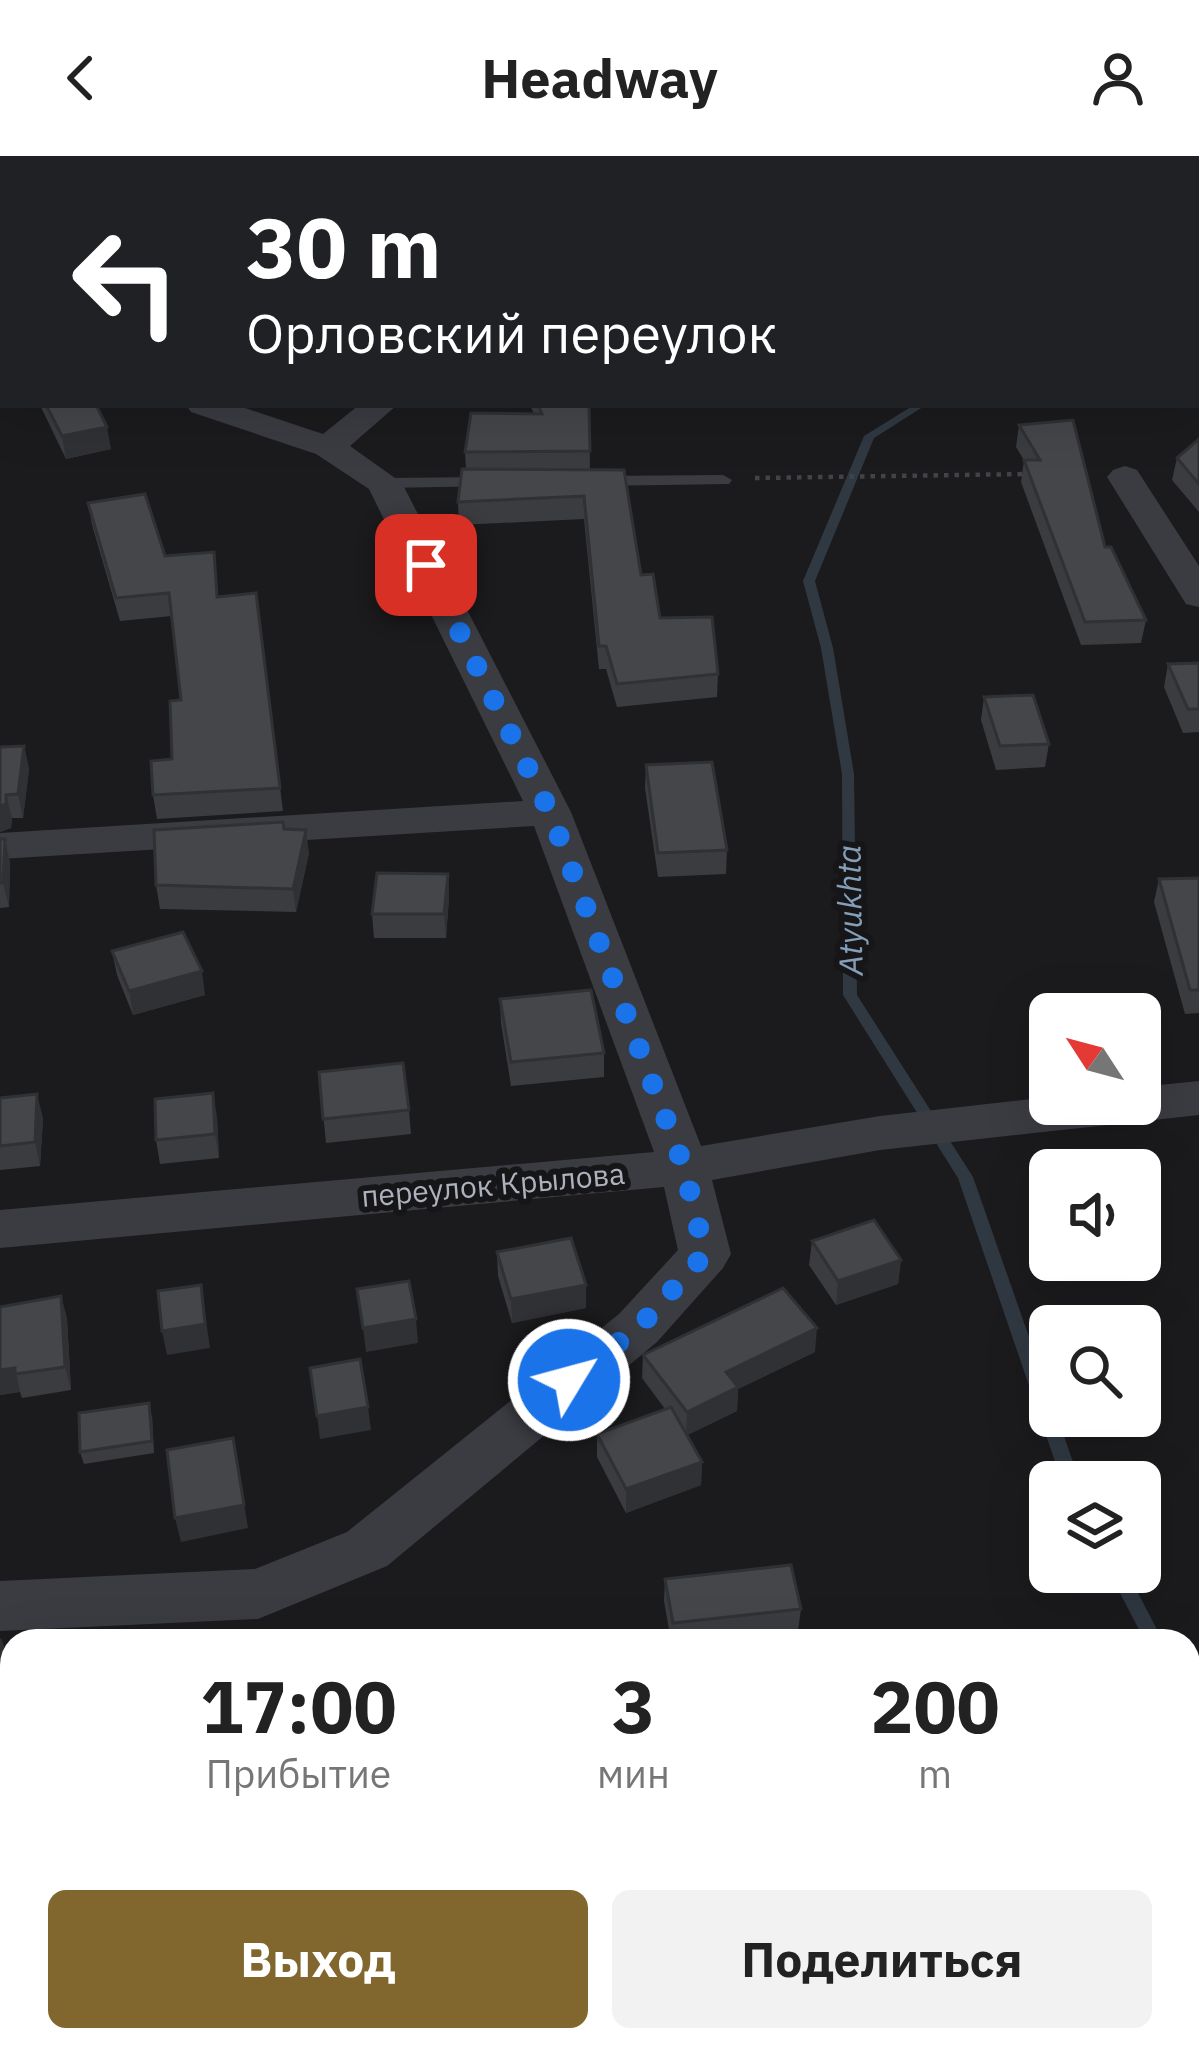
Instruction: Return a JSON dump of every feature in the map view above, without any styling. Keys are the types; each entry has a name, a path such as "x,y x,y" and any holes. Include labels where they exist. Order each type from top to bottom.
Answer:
{"street":[{"path":"0,1606 64,1622 258,1594 368,1549 638,1328 705,1254 684,1167 550,812 384,483 328,447 212,408"},
{"path":"328,447 376,408"},
{"path":"1125,476 1199,596"},
{"path":"0,846 550,812"},
{"name":"переулок Крылова","path":"0,1229 684,1167 880,1132 1199,1098"}],"lane":[{"path":"587,481 723,480"},
{"path":"384,483 520,482"}],"path":[{"path":"723,480 826,473 1035,474"}],"building":[{"path":"48,408 98,408 107,427 62,436"},
{"path":"539,408 589,408 590,451 465,452 471,413 542,414"},
{"path":"1073,420 1105,547 1111,547 1146,620 1085,622 1024,460 1040,460 1019,425"},
{"path":"1199,439 1199,484 1177,458"},
{"path":"462,469 624,470 641,575 653,574 660,618 712,617 718,674 617,684 606,646 599,646 584,496 458,502"},
{"path":"145,494 165,556 214,552 217,597 256,593 280,788 153,795 151,761 172,759 170,701 181,700 169,593 116,598 88,503"},
{"path":"1199,663 1199,709 1188,709 1168,664"},
{"path":"1033,695 1049,744 1000,746 984,697"},
{"path":"24,746 18,794 6,795 6,804 0,806 0,747"},
{"path":"712,762 727,850 658,853 646,765"},
{"path":"283,822 284,829 306,830 293,889 156,885 154,830"},
{"path":"0,839 5,839 3,883 0,883"},
{"path":"377,873 448,874 444,914 372,914"},
{"path":"1199,878 1199,990 1190,990 1159,879"},
{"path":"183,932 202,971 129,991 112,951"},
{"path":"591,990 604,1053 511,1062 500,999"},
{"path":"403,1063 409,1110 323,1119 319,1072"},
{"path":"213,1093 215,1134 156,1140 155,1099"},
{"path":"37,1094 35,1142 0,1146 0,1098"},
{"path":"874,1220 901,1260 838,1281 812,1241"},
{"path":"571,1238 586,1285 511,1299 497,1252"},
{"path":"409,1281 416,1319 363,1328 357,1289"},
{"path":"201,1285 205,1324 162,1331 158,1291"},
{"path":"783,1288 817,1328 726,1372 738,1387 687,1412 643,1355"},
{"path":"61,1296 65,1367 15,1374 15,1368 0,1370 0,1307"},
{"path":"360,1359 368,1407 317,1416 310,1368"},
{"path":"149,1403 152,1441 80,1452 79,1413"},
{"path":"671,1407 702,1462 626,1489 597,1434"},
{"path":"233,1438 244,1505 175,1518 167,1450"},
{"path":"791,1565 801,1609 673,1623 665,1579"}],"waterway":[{"name":"Atyukhta","path":"916,408 869,436 809,581 827,648 848,774 850,995 965,1177 1064,1461"},
{"name":"Atyukhta","path":"1129,1593 1148,1629"}],"route":[{"path":"426,565 550,812 684,1167 705,1254 638,1328 569,1380"}]}
